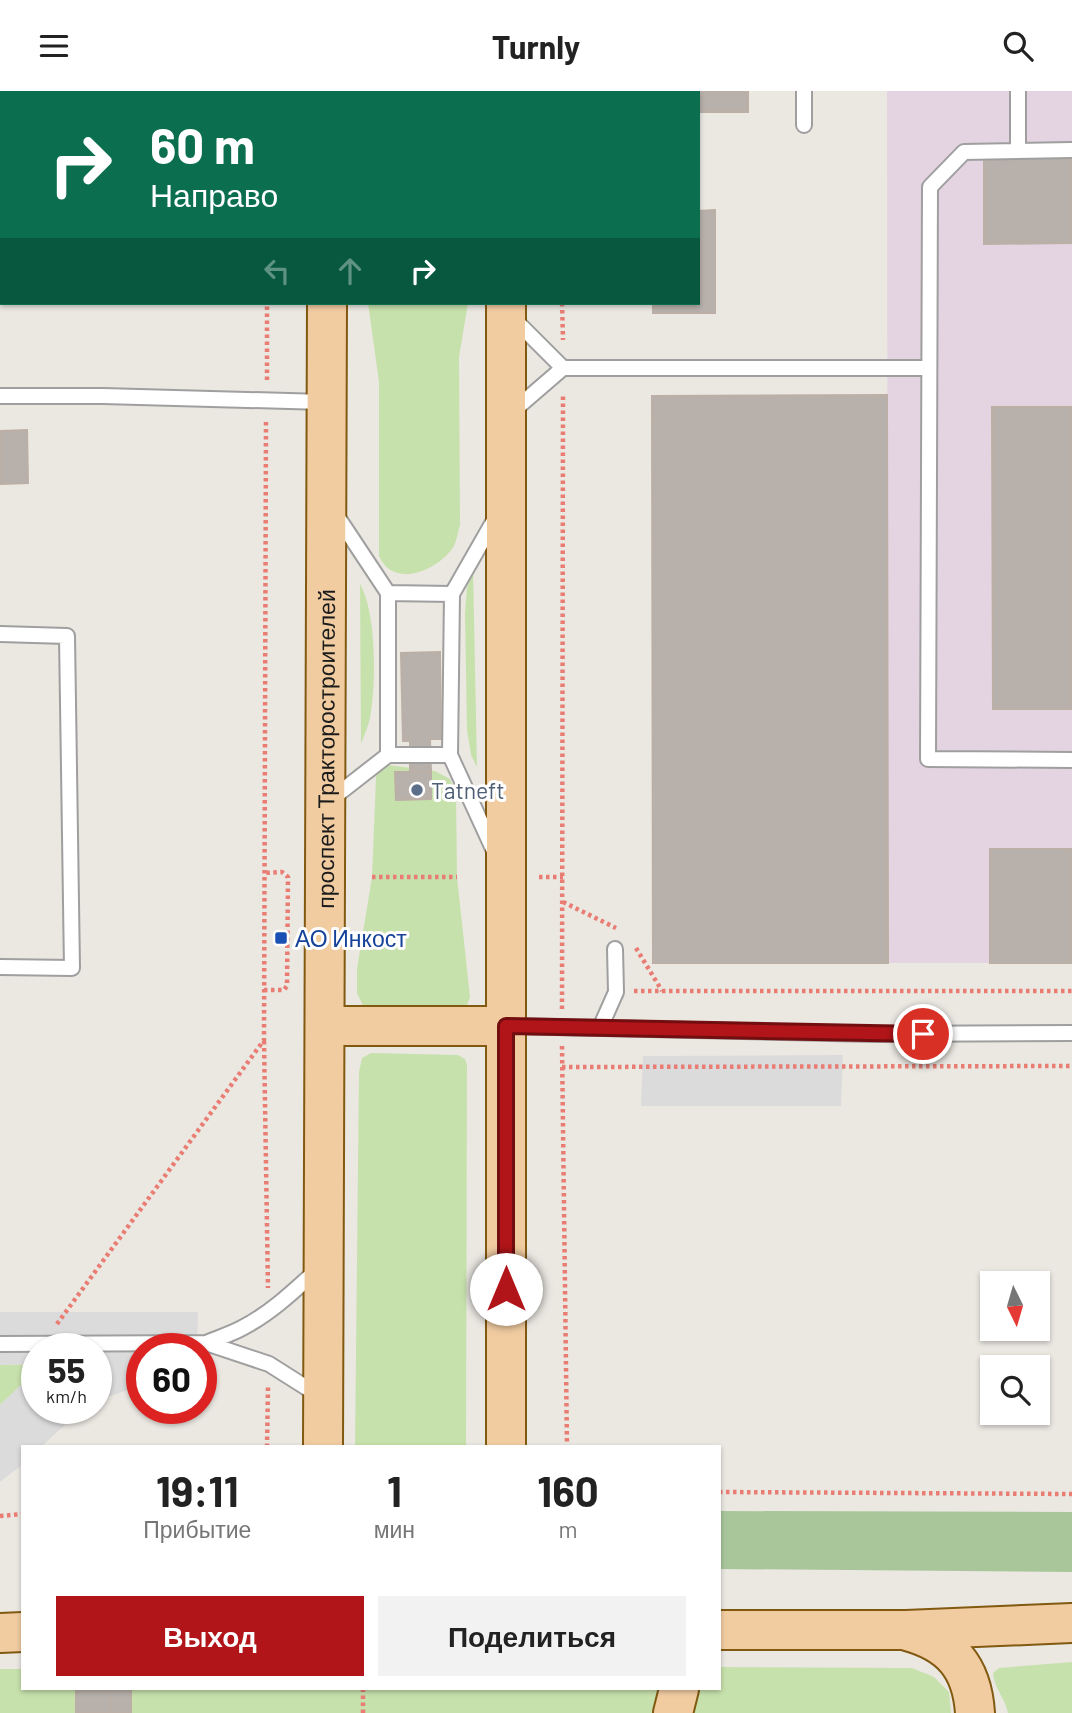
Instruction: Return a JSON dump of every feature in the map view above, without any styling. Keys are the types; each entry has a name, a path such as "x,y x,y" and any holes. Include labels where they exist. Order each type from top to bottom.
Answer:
{"main road":[{"name":"проспект Тракторостроителей","path":"323,1445 327,305"},
{"path":"506,307 505,499 518,877 506,1026 506,1445"},
{"path":"325,1026 506,1026"},
{"path":"725,1634 1072,1623"},
{"path":"906,1630 928,1637 947,1649 963,1667 974,1693 975,1713"},
{"path":"673,1713 679,1690"}],"lane":[{"path":"804,91 804,125"},
{"path":"1018,91 1018,150"},
{"path":"1072,151 964,152 930,187 928,368 928,759 1072,759"},
{"path":"506,307 563,368"},
{"path":"506,418 563,368 928,368"},
{"path":"0,396 327,402"},
{"path":"505,499 452,594 450,755 518,877"},
{"path":"326,500 388,593 388,755"},
{"path":"388,593 452,594"},
{"path":"0,634 67,636 72,968 0,967"},
{"path":"325,804 388,755 450,755"},
{"path":"600,1028 616,992 615,949"},
{"path":"506,1026 874,1034 1072,1033"},
{"path":"217,1339 243,1328 269,1311 324,1263"},
{"path":"0,1344 21,1344"},
{"path":"217,1347 269,1364 324,1399"}],"path":[{"path":"267,305 267,384"},
{"path":"562,305 563,337"},
{"path":"562,1016 563,397"},
{"path":"266,417 264,1040 268,1290"},
{"path":"264,873 282,872 288,877 287,986 284,990 264,991"},
{"path":"372,877 457,877"},
{"path":"518,877 563,877"},
{"path":"616,992 1072,991"},
{"path":"51,1333 264,1040"},
{"path":"562,1044 567,1445"},
{"path":"562,1066 1072,1066"},
{"path":"267,1445 268,1388"},
{"path":"721,1492 1072,1493"},
{"path":"0,1515 21,1514"},
{"path":"363,1690 363,1713"}],"shaded area":[{"path":"887,91 1072,91 1072,963 888,963"},
{"path":"843,1055 841,1106 641,1106 643,1056"},
{"path":"0,1312 198,1312 197,1333 126,1333 126,1391 112,1395 112,1333 21,1333 21,1364 0,1365"},
{"path":"21,1385 21,1424 66,1424 43,1445 21,1445 21,1466 0,1482 0,1405"}],"green space":[{"path":"368,305 468,305 459,357 460,525 455,544 447,555 428,569 417,573 395,572 386,566 379,556 379,382"},
{"path":"473,567 477,767 471,755 467,730 465,613 467,588"},
{"path":"360,584 370,613 374,649 370,718 361,744"},
{"path":"388,765 435,771 450,779 456,792 457,877 470,997 466,1008 364,1008 357,993 357,969 372,877 376,777 379,768"},
{"path":"371,1053 458,1055 465,1059 467,1065 466,1445 355,1445 359,1072 362,1058"},
{"path":"21,1364 21,1385 0,1405 0,1365"},
{"path":"721,1511 1072,1512 1072,1572 721,1569"},
{"path":"1072,1662 1072,1713 1008,1713 993,1673 999,1668"},
{"path":"721,1667 912,1668 934,1677 949,1692 951,1713 686,1713 692,1690 721,1690"},
{"path":"0,1669 21,1669 21,1690 663,1690 660,1713 0,1713"}],"building":[{"path":"700,91 748,91 748,112 700,112"},
{"path":"1072,153 1072,243 984,244 984,154"},
{"path":"715,210 715,313 653,313 653,305 700,305 700,211"},
{"path":"887,395 888,963 653,963 652,396"},
{"path":"992,407 1072,407 1072,709 993,709"},
{"path":"27,430 28,483 0,484 0,431"},
{"path":"440,652 441,739 430,739 431,772 410,772 410,741 403,741 401,653"},
{"path":"395,772 431,772 431,799 396,800"},
{"path":"990,849 1072,849 1072,963 990,963"},
{"path":"76,1690 111,1690 112,1713 76,1713"},
{"path":"111,1690 131,1690 131,1713 112,1713"}],"place":[{"name":"Tatneft","path":"417,790"},
{"name":"АО Инкост","path":"281,938"}],"route":[{"path":"506,1289 506,1026 923,1034"}]}
